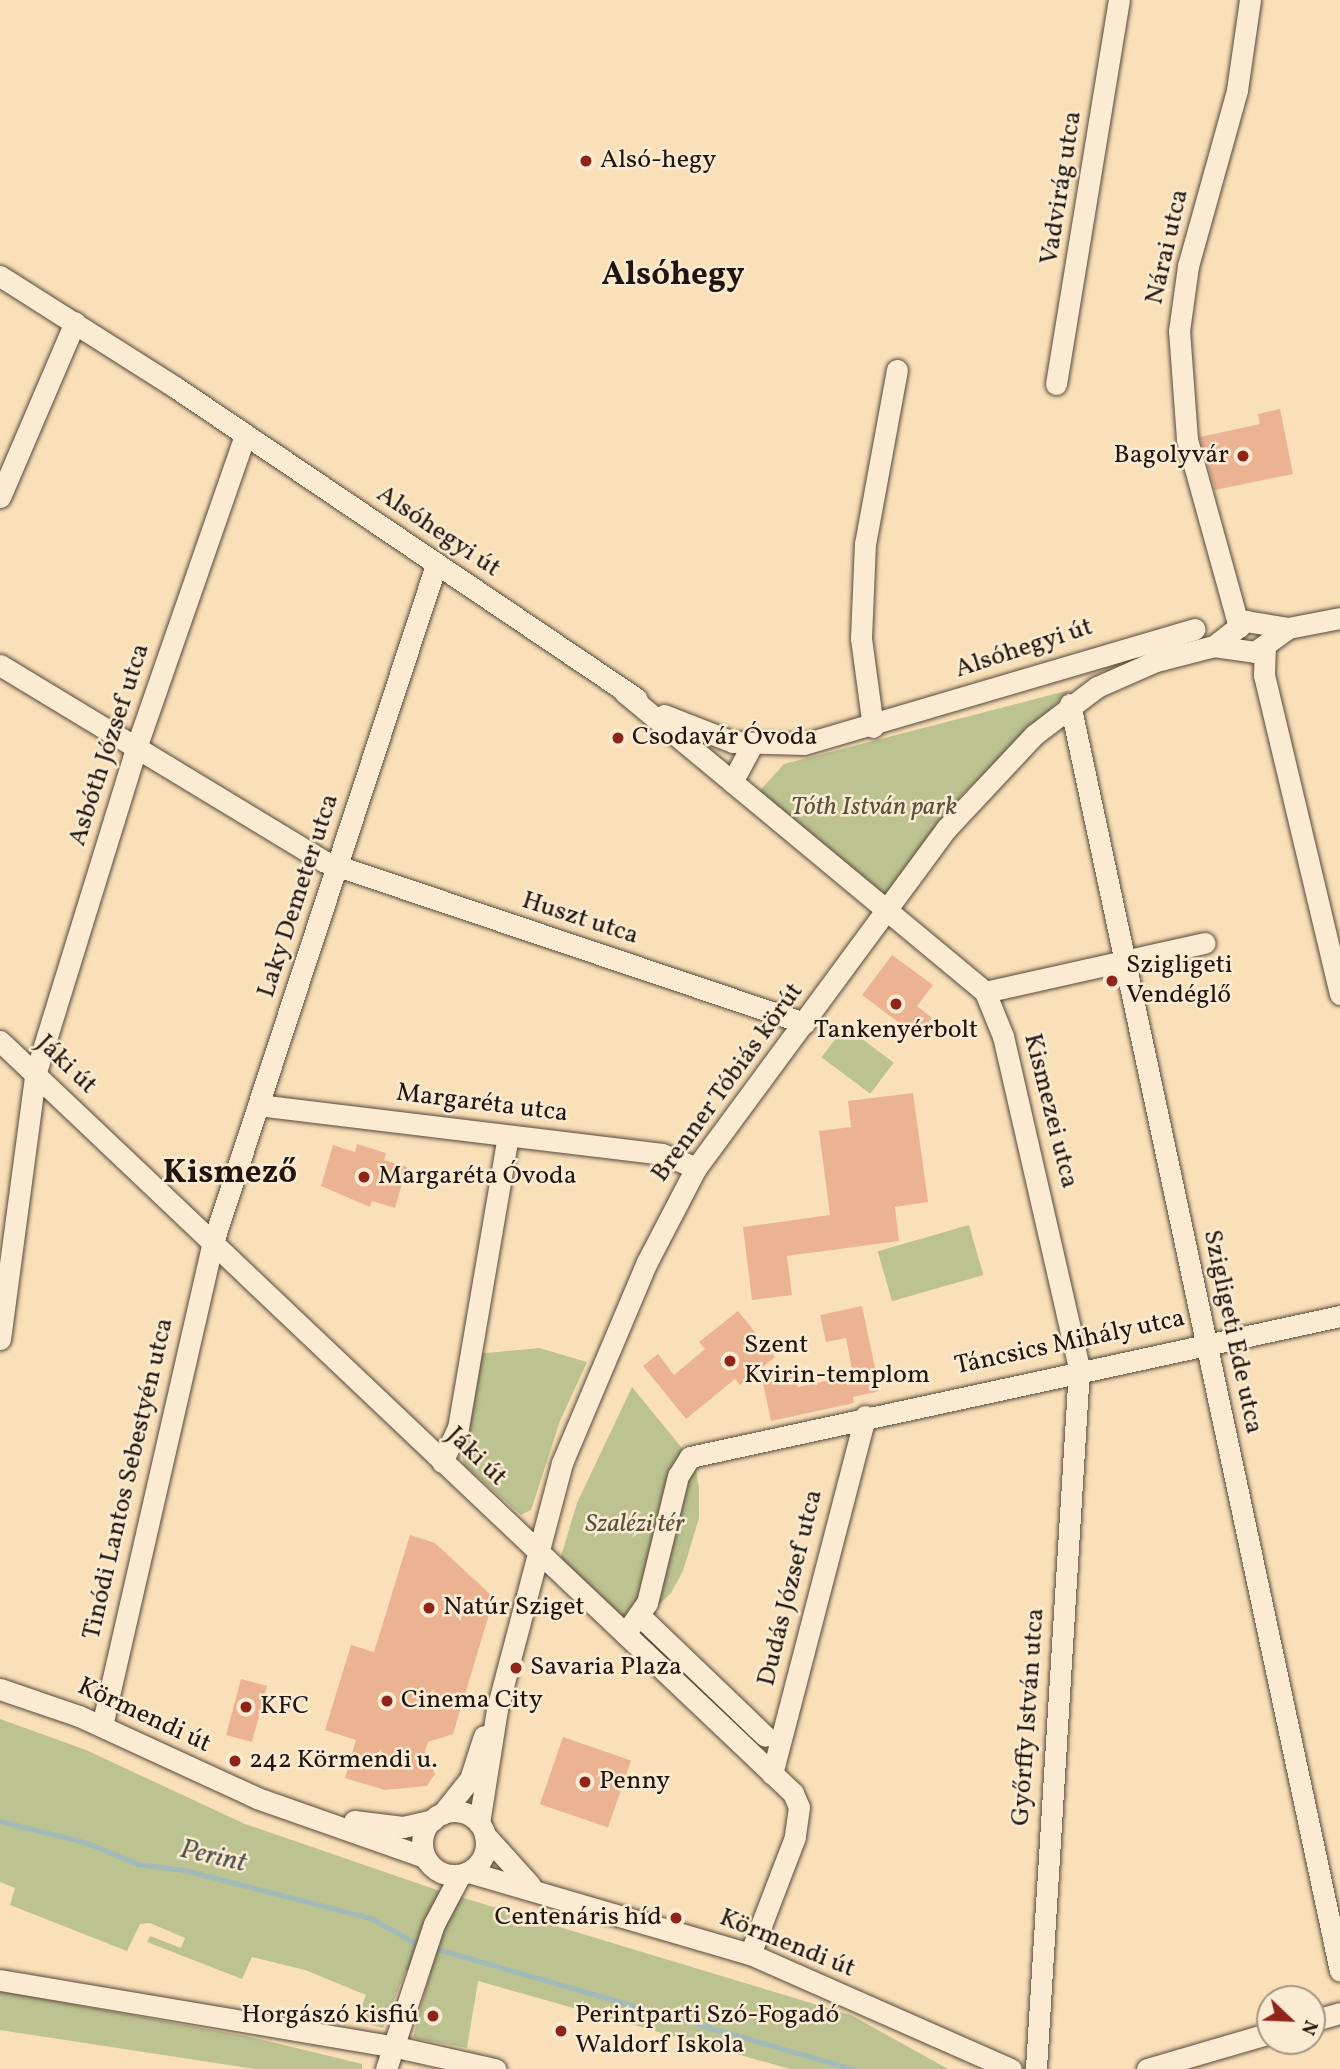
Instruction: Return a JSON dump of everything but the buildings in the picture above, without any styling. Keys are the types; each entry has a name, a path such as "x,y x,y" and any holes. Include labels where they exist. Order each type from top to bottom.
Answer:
{"street":[{"name":"Vadvirág utca","path":"1056,384 1119,0"},
{"name":"Nárai utca","path":"1247,625 1217,549 1187,439 1180,311 1237,90 1250,0"},
{"name":"Alsóhegyi út","path":"0,276 75,322 245,435 624,692 700,731 752,745 804,744 873,727 1100,653 1194,629"},
{"path":"0,497 75,322"},
{"path":"873,727 863,681 863,578 897,370"},
{"name":"Asbóth József utca","path":"0,1339 35,1074 135,751 245,435"},
{"name":"Laky Demeter utca","path":"212,1245 339,868 436,565"},
{"path":"1247,625 1288,628 1340,618"},
{"path":"1247,625 1236,642 1256,648 1288,628"},
{"path":"1247,625 1266,629 1256,648 1331,917 1340,994"},
{"name":"Brenner Tóbiás körút","path":"438,1817 470,1779 497,1709 536,1554 588,1399 658,1238 696,1168 974,794 1070,704 1146,665 1214,646 1247,625"},
{"name":"Brenner Tóbiás körút","path":"1214,646 1256,648"},
{"name":"Huszt utca","path":"0,665 135,751 339,868 804,1023"},
{"name":"Kismezei utca","path":"624,692 985,992 1003,1036 1079,1369"},
{"name":"Szigligeti Ede utca","path":"1070,704 1340,1971"},
{"path":"732,782 752,745"},
{"path":"985,992 1205,943"},
{"name":"Jáki út","path":"0,1041 536,1554 793,1793 798,1821 750,1954"},
{"name":"Margaréta utca","path":"258,1105 662,1154 696,1168"},
{"path":"442,1462 458,1428 508,1136"},
{"name":"Tinódi Lantos Sebestyén utca","path":"102,1726 212,1245"},
{"name":"Táncsics Mihály utca","path":"640,1616 678,1476 690,1457 1079,1369 1340,1316"},
{"name":"Győrffy István utca","path":"1036,2069 1079,1369"},
{"name":"Dudás József utca","path":"772,1774 865,1416"},
{"path":"625,1634 640,1616 765,1736"},
{"name":"Körmendi út","path":"0,1689 102,1726 303,1814 429,1863"},
{"name":"Brenner Tóbiás körút","path":"482,1829 497,1709"},
{"path":"437,1913 424,1833 438,1817 464,1813 482,1829 535,1890"},
{"name":"Körmendi út","path":"303,1814 403,1827 438,1817"},
{"path":"386,2069 437,1913 465,1873 484,1855 482,1829"},
{"path":"429,1863 465,1873"},
{"name":"Körmendi út","path":"465,1873 535,1890 750,1954 1011,2069"},
{"path":"0,1980 392,2046 457,2066 495,2069"},
{"path":"1147,2069 1256,2037"}],"green space":[{"name":"Tóth István park","path":"1070,690 961,796 889,903 754,797 784,764"},
{"path":"845,1026 894,1063 870,1094 822,1057"},
{"path":"969,1225 983,1275 892,1301 878,1251"},
{"path":"539,1348 587,1362 560,1421 531,1510 521,1515 464,1465 462,1456 476,1354"},
{"name":"Szalézi tér","path":"632,1387 695,1464 699,1489 699,1518 683,1571 671,1593 634,1629 559,1563 577,1503"},
{"path":"0,1719 86,1750 245,1824 437,1890 851,2015 948,2069 790,2069 478,1981 467,2048 413,2038 430,1973 406,1970 383,2028 356,2021 366,1995 305,1970 252,1957 242,1979 147,1942 150,1936 181,1948 185,1938 150,1923 140,1924 127,1951 10,1905 15,1888 0,1882"},
{"path":"0,1991 251,2037 362,2064 362,2069 255,2069 0,2030"}],"waterway":[{"name":"Perint","path":"0,1821 88,1843 138,1864 184,1870 371,1918 414,1942"},
{"name":"Perint","path":"441,1950 854,2069"}],"place":[{"name":"Alsó-hegy","path":"586,161"},
{"name":"Bagolyvár","path":"1243,456"},
{"name":"Csodavár Óvoda","path":"618,738"},
{"name":"Szigligeti Vendéglő","path":"1112,981"},
{"name":"Tankenyérbolt","path":"896,1004"},
{"name":"Margaréta Óvoda","path":"364,1177"},
{"name":"Szent Kvirin-templom","path":"730,1361"},
{"name":"Natúr Sziget","path":"429,1608"},
{"name":"Savaria Plaza","path":"516,1668"},
{"name":"Cinema City","path":"387,1701"},
{"name":"KFC","path":"246,1707"},
{"name":"242 Körmendi u.","path":"235,1761"},
{"name":"Penny","path":"585,1782"},
{"name":"Centenáris híd","path":"676,1918"},
{"name":"Horgászó kisfiú","path":"433,2016"},
{"name":"Perintparti Szó-Fogadó Waldorf Iskola","path":"561,2031"}],"district":[{"name":"Alsóhegy","path":"673,277"},
{"name":"Kismező","path":"230,1175"}]}
